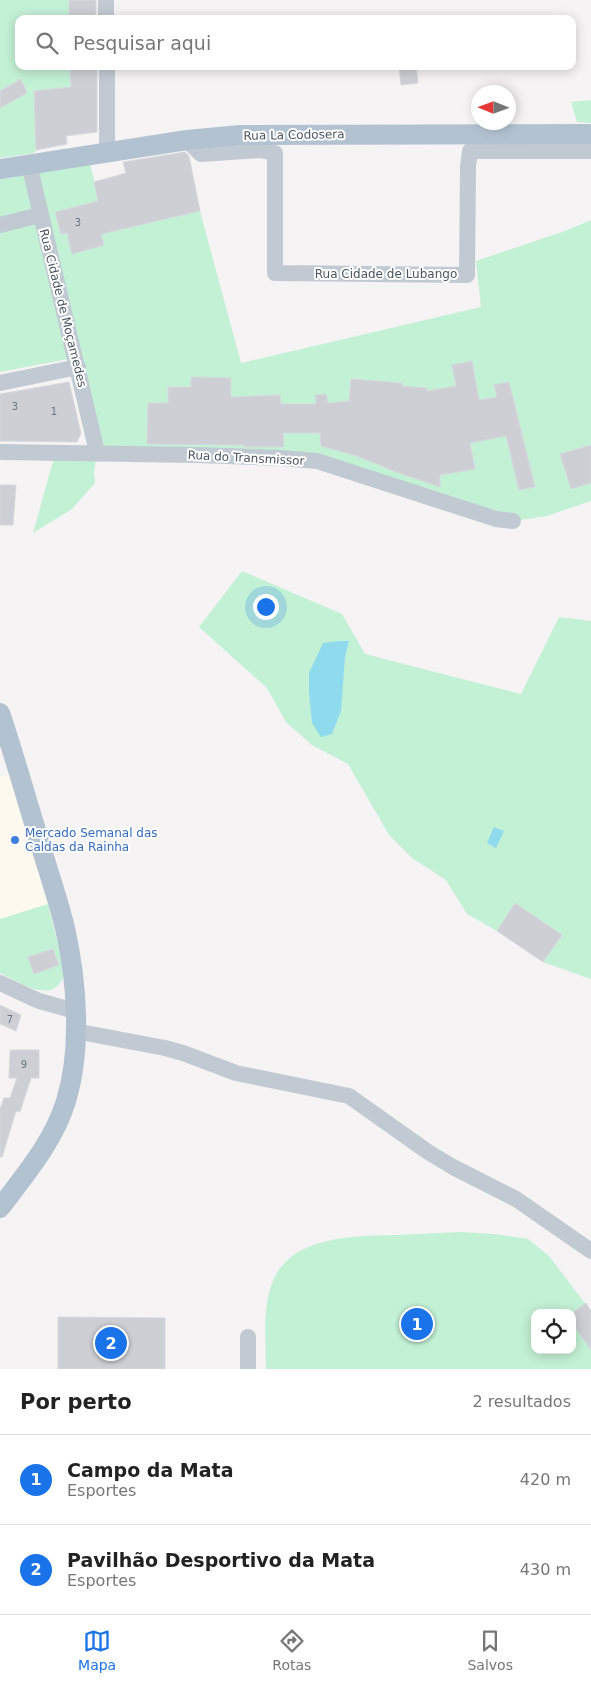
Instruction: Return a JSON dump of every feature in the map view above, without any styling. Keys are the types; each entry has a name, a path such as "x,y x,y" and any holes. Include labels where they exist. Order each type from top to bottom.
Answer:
{"main road":[{"name":"Rua La Codosera","path":"0,169 187,140 240,135 591,134"},
{"path":"0,713 64,928 70,955 75,1011 71,1080 63,1110 42,1149 0,1208"}],"street":[{"path":"106,0 106,15"},
{"path":"106,70 107,153"},
{"name":"Rua Cidade de Lubango","path":"187,140 201,154 260,150 276,153 276,273 467,275 468,168 470,151 591,151"},
{"name":"Rua Cidade de Moçamedes","path":"29,164 97,452"},
{"path":"0,225 40,215"},
{"path":"0,383 78,368"},
{"name":"Rua do Transmissor","path":"0,452 55,454 97,452 317,461 496,519 513,521"},
{"path":"0,983 39,1000 75,1011"},
{"path":"75,1031 165,1048 236,1073 349,1096 428,1152 516,1199 591,1250"},
{"path":"248,1337 248,1369"}],"shaded area":[{"name":"Mercado Semanal das Caldas da Rainha","path":"10,775 48,904 0,919 0,776"}],"green space":[{"path":"0,0 69,0 69,15 15,15 15,70 70,70 71,89 34,91 36,150 34,153 0,158"},
{"path":"591,100 591,123 577,122 571,102"},
{"path":"88,156 107,232 200,211 241,363 481,307 476,261 565,231 591,220 591,501 547,516 513,521 317,461 97,453 94,472 95,483 72,509 33,533 55,454 97,452 29,165"},
{"path":"24,175 68,359 0,372 0,178"},
{"path":"242,571 342,614 365,654 521,694 559,617 591,621 591,979 543,962 562,935 515,904 497,931 467,914 446,880 412,858 389,835 348,764 312,745 286,722 267,688 199,627"},
{"path":"48,904 65,973 59,984 53,989 39,990 0,973 0,919"},
{"path":"460,1232 528,1239 549,1256 591,1311 591,1369 266,1369 265,1324 267,1302 273,1281 282,1266 310,1246 327,1241 363,1236"}],"water":[{"path":"349,641 345,657 341,711 332,734 321,737 312,723 309,673 323,643"},
{"path":"494,827 504,831 496,848 487,843"}],"building":[{"path":"69,0 96,0 96,15 69,15"},
{"path":"70,70 97,70 97,132 66,136 67,144 36,150 34,91 71,87"},
{"path":"399,70 416,70 418,83 401,85"},
{"path":"21,79 27,93 0,108 0,91"},
{"path":"185,152 189,156 200,211 101,234 104,245 72,254 67,233 61,234 55,212 98,201 94,182 126,173 123,162"},
{"path":"472,361 479,400 497,397 494,385 509,382 535,487 519,490 506,436 470,443 475,469 440,475 440,487 357,456 321,446 320,433 283,433 284,447 147,444 148,403 168,403 168,387 191,387 191,377 231,378 231,397 280,395 281,404 316,404 315,395 326,394 328,403 349,401 351,379 402,383 402,386 427,388 427,391 456,386 452,365"},
{"path":"69,382 81,433 77,442 0,441 0,394"},
{"path":"591,445 591,483 571,489 560,454"},
{"path":"0,485 16,485 13,525 0,525"},
{"path":"515,903 562,935 543,962 497,931"},
{"path":"53,949 59,965 34,974 28,957"},
{"path":"0,1005 21,1015 16,1031 0,1024"},
{"path":"10,1050 39,1050 39,1078 31,1078 20,1112 16,1111 2,1157 0,1157 0,1109 4,1098 10,1098 17,1078 9,1078"},
{"path":"586,1303 591,1311 591,1350 576,1329 576,1310"},
{"path":"58,1317 165,1318 165,1369 58,1369"}],"place":[{"name":"Mercado Semanal das Caldas da Rainha","path":"15,840"},
{"name":"Campo da Mata","path":"417,1324"},
{"name":"Pavilhão Desportivo da Mata","path":"111,1343"}]}
